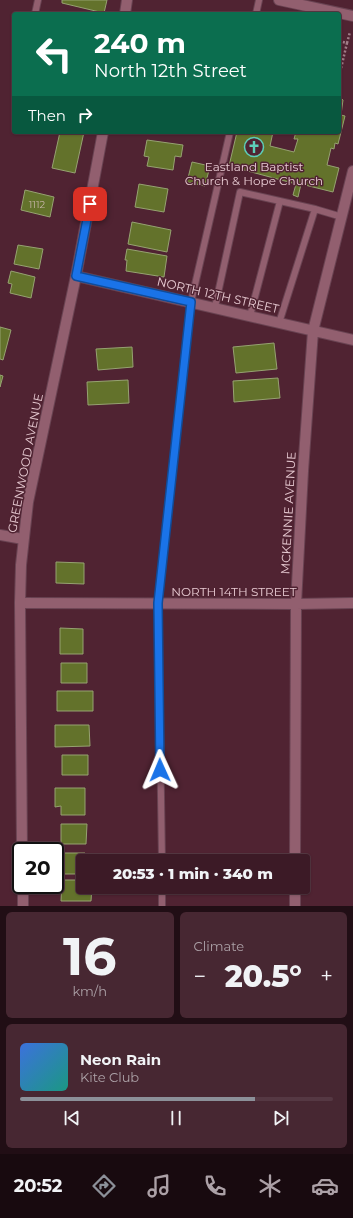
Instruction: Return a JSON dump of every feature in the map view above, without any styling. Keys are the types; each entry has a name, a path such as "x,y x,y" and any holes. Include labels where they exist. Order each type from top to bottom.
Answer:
{"street":[{"path":"125,12 127,0"},
{"path":"279,0 334,12"},
{"path":"341,13 353,16"},
{"name":"GREENWOOD AVENUE","path":"22,842 20,603 21,565 28,502 76,276 103,134"},
{"name":"MCKENNIE AVENUE","path":"296,854 296,604 303,471 313,331 353,171"},
{"name":"NORTH 12TH STREET","path":"76,276 353,340"},
{"path":"0,535 24,539"},
{"name":"NORTH 14TH STREET","path":"20,603 353,603"},
{"path":"23,894 23,906"},
{"path":"295,894 295,906"}],"lane":[{"path":"35,12 38,0"},
{"path":"256,12 259,0"},
{"path":"162,854 158,603 191,302 230,134"},
{"path":"215,307 240,192 315,209 342,217"},
{"path":"250,316 280,201"},
{"path":"279,323 315,209"},
{"path":"162,894 162,906"}],"path":[{"path":"341,68 350,32"},
{"path":"341,42 347,43"}],"building":[{"path":"62,0 107,0 104,12 62,3"},
{"name":"Eastland Baptist Church & Hope Church","path":"341,98 343,100 341,115"},
{"name":"Eastland Baptist Church & Hope Church","path":"341,115 345,116 341,132"},
{"path":"60,134 84,134 75,173 52,168"},
{"name":"Eastland Baptist Church & Hope Church","path":"237,134 273,134 270,146 294,152 298,139 294,139 295,134 340,134 338,144 335,143 334,149 331,148 327,165 339,168 333,192 301,184 298,197 293,195 296,184 229,166"},
{"path":"147,140 183,145 181,157 175,156 173,170 147,166 149,157 144,156"},
{"path":"192,162 210,166 205,186 187,182"},
{"path":"139,184 168,189 164,212 135,207"},
{"path":"25,190 54,197 50,217 21,210"},
{"path":"132,222 171,230 167,252 128,244"},
{"path":"18,245 43,249 39,269 14,264"},
{"path":"127,249 167,256 164,277 126,271 127,260 125,260"},
{"path":"11,271 35,277 31,298 10,293 12,284 8,283"},
{"path":"0,327 11,330 3,360 0,359"},
{"path":"274,343 277,369 236,373 233,347"},
{"path":"132,347 133,367 98,370 96,349"},
{"path":"0,375 3,376 0,387"},
{"path":"278,378 280,398 234,402 233,381"},
{"path":"128,380 129,403 88,405 87,382"},
{"path":"56,562 84,563 84,584 56,583"},
{"path":"60,628 83,629 83,654 60,654"},
{"path":"61,663 87,663 87,683 61,683"},
{"path":"57,691 93,691 93,711 57,711"},
{"path":"55,725 89,725 90,746 55,747"},
{"path":"62,755 88,755 88,775 62,775"},
{"path":"55,788 85,788 85,815 61,815 61,806 55,807"},
{"path":"61,824 87,824 86,844 64,844 64,842 61,842"},
{"path":"64,853 85,853 76,854 76,874 64,874"},
{"path":"64,880 76,880 76,894 92,894 91,901 61,901 61,894 64,894"}],"place":[{"name":"Eastland Baptist Church & Hope Church","path":"254,147"}],"route":[{"path":"90,204 76,276 191,302 185,369 158,603 160,770"}]}
